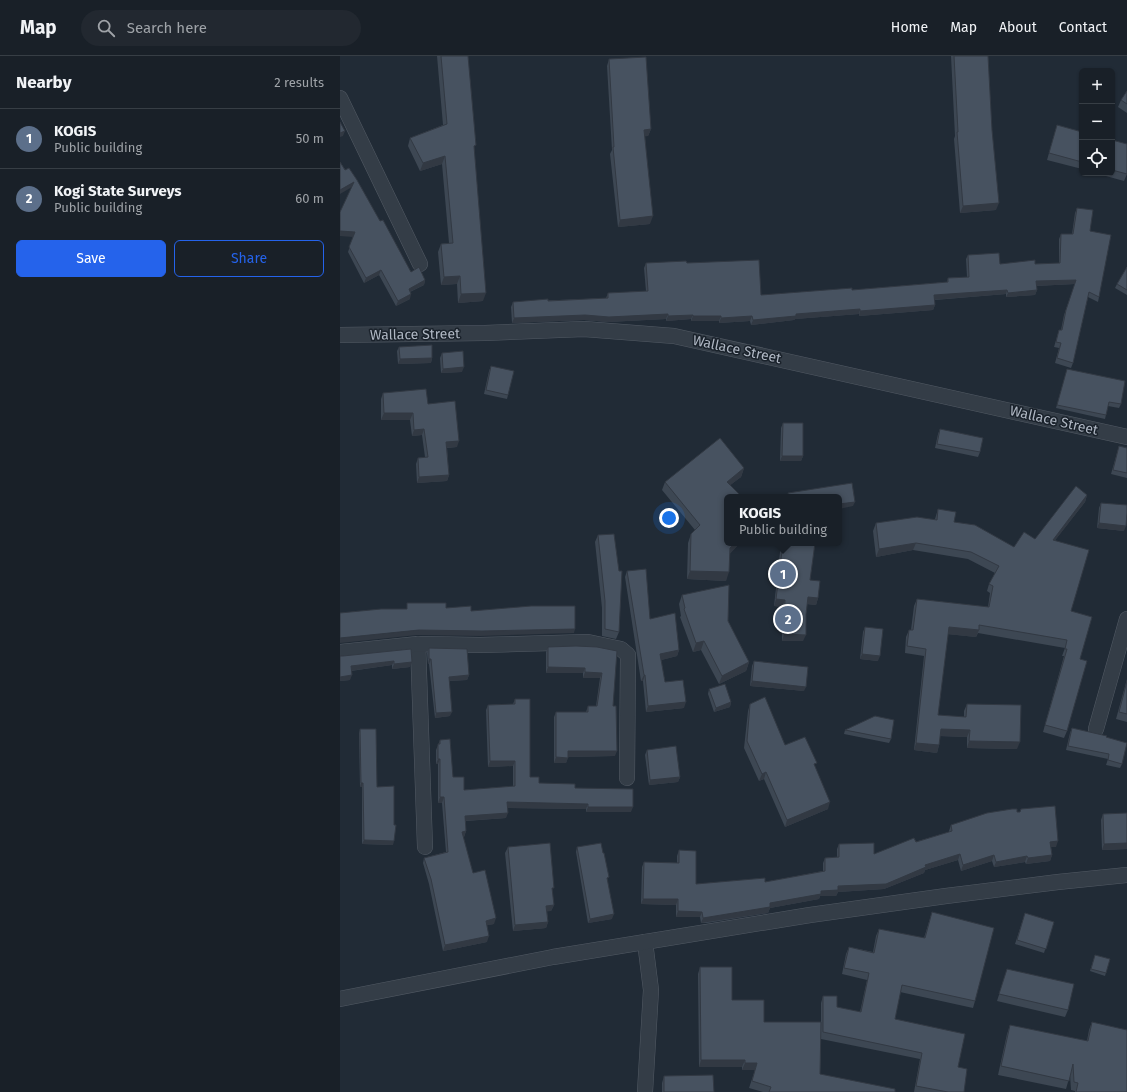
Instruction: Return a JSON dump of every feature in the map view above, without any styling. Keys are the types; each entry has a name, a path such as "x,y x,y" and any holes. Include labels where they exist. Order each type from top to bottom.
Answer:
{"street":[{"path":"340,98 420,264"},
{"name":"Wallace Street","path":"340,335 485,333 584,329 674,336 1127,437"},
{"path":"1096,729 1127,619"},
{"path":"340,652 418,644 480,645 588,642 621,649 628,655 627,778"},
{"path":"418,644 425,847"},
{"path":"340,999 553,957 810,915 946,896 1127,875"},
{"path":"645,942 651,990 645,1092"}],"building":[{"path":"441,56 468,56 476,145 474,146 486,293 461,294 460,276 444,277 441,244 453,243 445,156 423,163 410,138 447,124"},
{"path":"954,56 988,56 992,130 999,203 963,206 957,132"},
{"path":"646,57 651,129 644,130 653,216 620,220 613,147 609,59"},
{"path":"1127,91 1127,104 1121,100"},
{"path":"340,122 345,131 340,133"},
{"path":"1057,125 1079,131 1079,161 1049,153"},
{"path":"1115,141 1127,144 1127,174 1115,171"},
{"path":"340,162 345,170 349,168 380,221 383,220 411,272 419,267 425,280 409,289 411,294 398,301 381,270 366,278 349,247 355,232 340,231 340,212 354,182 340,190"},
{"path":"1077,208 1093,210 1090,231 1111,235 1099,297 1089,292 1073,363 1057,358 1061,343 1056,342 1059,330 1062,330 1066,310 1076,280 1036,281 1037,290 1008,293 1007,290 934,295 935,305 796,314 796,316 753,320 752,316 721,318 721,316 668,316 668,314 609,317 585,315 514,318 513,302 548,299 548,301 608,298 608,293 648,291 646,263 759,260 761,295 852,288 852,290 948,282 948,278 969,277 968,255 999,253 1000,264 1035,260 1035,264 1060,263 1061,234 1073,234"},
{"path":"1127,267 1127,290 1117,284"},
{"path":"432,345 432,358 400,359 399,347"},
{"path":"463,351 464,367 443,369 442,353"},
{"path":"491,366 514,371 508,395 486,390"},
{"path":"1067,369 1125,381 1121,404 1109,402 1106,415 1057,405"},
{"path":"426,389 428,404 455,401 459,441 446,442 449,475 419,477 418,458 428,457 424,429 414,430 413,413 384,413 383,393"},
{"path":"783,423 803,423 803,456 782,456"},
{"path":"940,429 983,438 980,452 937,444"},
{"path":"720,438 744,468 727,482 739,494 724,494 724,546 732,546 730,548 729,572 690,571 691,534 700,525 665,482"},
{"path":"1119,446 1127,448 1127,473 1113,470"},
{"path":"852,483 855,502 842,504 842,494 788,493"},
{"path":"1076,486 1087,495 1053,540 1089,550 1071,611 1092,617 1080,659 1087,661 1067,731 1045,725 1067,649 1065,649 1067,640 979,625 979,630 949,627 938,715 966,717 967,704 1021,705 1020,742 969,741 970,730 941,729 939,745 916,743 926,649 907,646 909,630 913,630 917,599 989,607 993,586 989,584 999,566 971,552 916,543 879,549 876,523 917,517 937,520 938,509 956,512 954,522 975,525 1014,547 1024,532 1035,539"},
{"path":"1101,503 1127,505 1126,526 1099,523"},
{"path":"614,534 619,571 622,571 619,632 605,629 605,601 598,535"},
{"path":"783,546 815,546 810,580 820,581 818,598 808,597 806,635 784,634 785,600 776,599"},
{"path":"646,569 650,619 675,613 679,650 660,654 665,682 683,680 686,702 648,706 645,675 627,571"},
{"path":"729,585 728,621 749,662 722,676 704,641 696,643 684,609 682,595"},
{"path":"407,603 446,603 446,608 471,606 471,611 531,606 575,606 575,629 482,631 419,630 340,638 340,613 381,609 407,609"},
{"path":"865,627 883,629 880,656 862,654"},
{"path":"548,647 597,647 617,651 613,706 616,706 617,751 568,751 568,758 556,757 556,712 588,712 588,706 597,706 602,673 585,672 585,668 548,667"},
{"path":"429,648 467,649 469,675 449,677 452,712 436,713"},
{"path":"411,649 412,662 394,664 394,661 351,666 352,675 340,677 340,656"},
{"path":"754,661 808,667 806,687 752,681"},
{"path":"1127,681 1127,714 1119,712"},
{"path":"725,684 731,702 716,708 709,689"},
{"path":"765,697 785,745 805,737 817,763 814,764 830,802 787,820 766,772 762,774 747,741 750,704"},
{"path":"515,699 530,699 530,777 539,777 539,783 575,784 575,788 633,789 633,807 588,807 588,804 507,802 508,813 465,816 466,831 462,832 473,873 485,870 496,918 486,921 489,936 445,945 431,879 424,858 448,852 444,797 440,797 440,759 438,759 438,744 440,744 440,740 450,739 453,777 464,777 464,790 515,786 515,761 490,761 488,705 515,704"},
{"path":"875,716 894,720 891,739 845,730"},
{"path":"1072,728 1107,736 1106,737 1127,743 1122,764 1108,760 1109,754 1068,746"},
{"path":"360,729 376,729 377,787 394,786 394,825 396,825 394,841 364,840"},
{"path":"676,746 680,777 650,780 647,750"},
{"path":"1055,806 1058,841 1050,842 1052,855 1028,858 1027,856 996,862 994,855 963,865 960,854 925,865 926,867 886,884 838,886 838,890 821,891 821,894 770,903 770,907 703,918 702,912 678,911 678,899 643,899 644,862 679,863 679,850 696,851 696,884 765,878 765,882 825,871 825,858 839,857 839,844 874,843 874,854 914,838 916,842 952,831 951,825 987,813 1012,809 1017,809 1017,812 1020,812 1021,809"},
{"path":"1127,813 1127,843 1104,844 1103,814"},
{"path":"550,843 554,905 546,906 548,922 515,925 508,847"},
{"path":"601,843 609,877 607,878 614,914 590,919 577,847"},
{"path":"932,912 994,928 975,1001 902,985 895,1019 965,1034 958,1067 967,1069 964,1092 948,1092 916,1086 922,1053 823,1032 823,996 837,996 837,1007 861,1012 869,973 844,968 849,947 874,953 879,929 925,938"},
{"path":"1025,913 1054,922 1046,949 1017,940"},
{"path":"1095,955 1110,959 1106,973 1091,969"},
{"path":"700,967 732,967 732,1000 764,1000 764,1022 821,1022 820,1074 895,1089 895,1092 769,1092 771,1087 752,1081 757,1063 745,1063 745,1060 701,1060"},
{"path":"1007,969 1074,984 1068,1010 999,994"},
{"path":"1092,1022 1127,1030 1127,1092 1076,1092 1078,1083 1074,1082 1073,1064 1069,1081 1001,1066 1010,1025 1088,1041"},
{"path":"713,1075 714,1092 664,1092 664,1076"}],"place":[{"name":"KOGIS","path":"783,574"},
{"name":"Kogi State Surveys","path":"788,619"}]}
